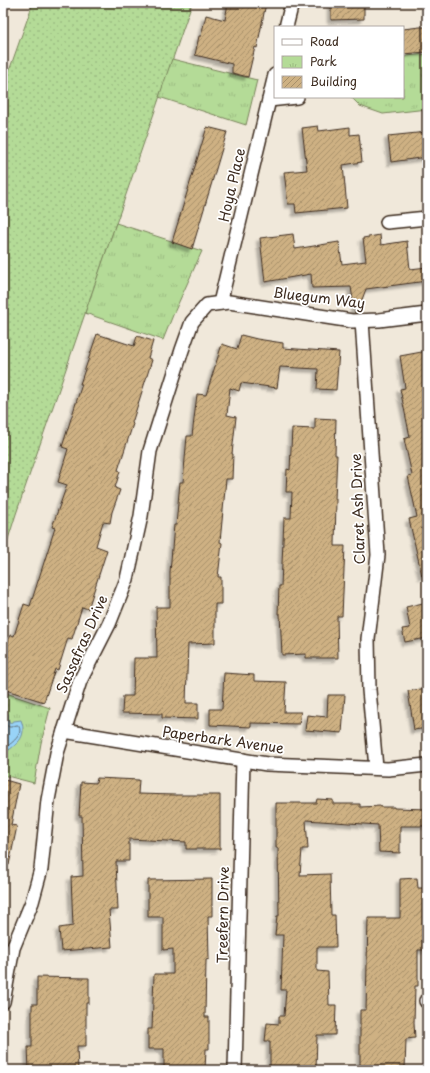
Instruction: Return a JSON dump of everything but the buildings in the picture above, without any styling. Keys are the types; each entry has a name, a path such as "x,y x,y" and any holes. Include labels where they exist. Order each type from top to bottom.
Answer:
{"street":[{"path":"286,26 292,3"},
{"name":"Hoya Place","path":"220,303 274,79"},
{"path":"269,100 288,98"},
{"path":"386,222 427,218"},
{"name":"Bluegum Way","path":"207,305 228,302 352,321 379,320 427,314"},
{"name":"Sassafras Drive","path":"3,1002 13,948 32,902 41,869 48,800 57,753 80,681 109,624 127,579 141,516 150,451 192,322 207,305"},
{"name":"Claret Ash Drive","path":"362,321 378,555 368,639 369,690 376,768"},
{"name":"Paperbark Avenue","path":"64,732 267,764 388,769 427,765"},
{"name":"Treefern Drive","path":"235,1070 243,760"}],"green space":[{"path":"33,3 192,3 3,555 3,88"},
{"path":"427,54 427,109 383,114 360,106 352,98 404,98 404,58"},
{"path":"172,59 257,80 246,125 159,97"},
{"path":"116,223 202,251 163,340 85,313"},
{"path":"3,692 50,708 41,743 34,783 3,775"}],"water":[{"path":"3,709 8,714 10,723 21,720 23,732 20,740 3,754"}]}
